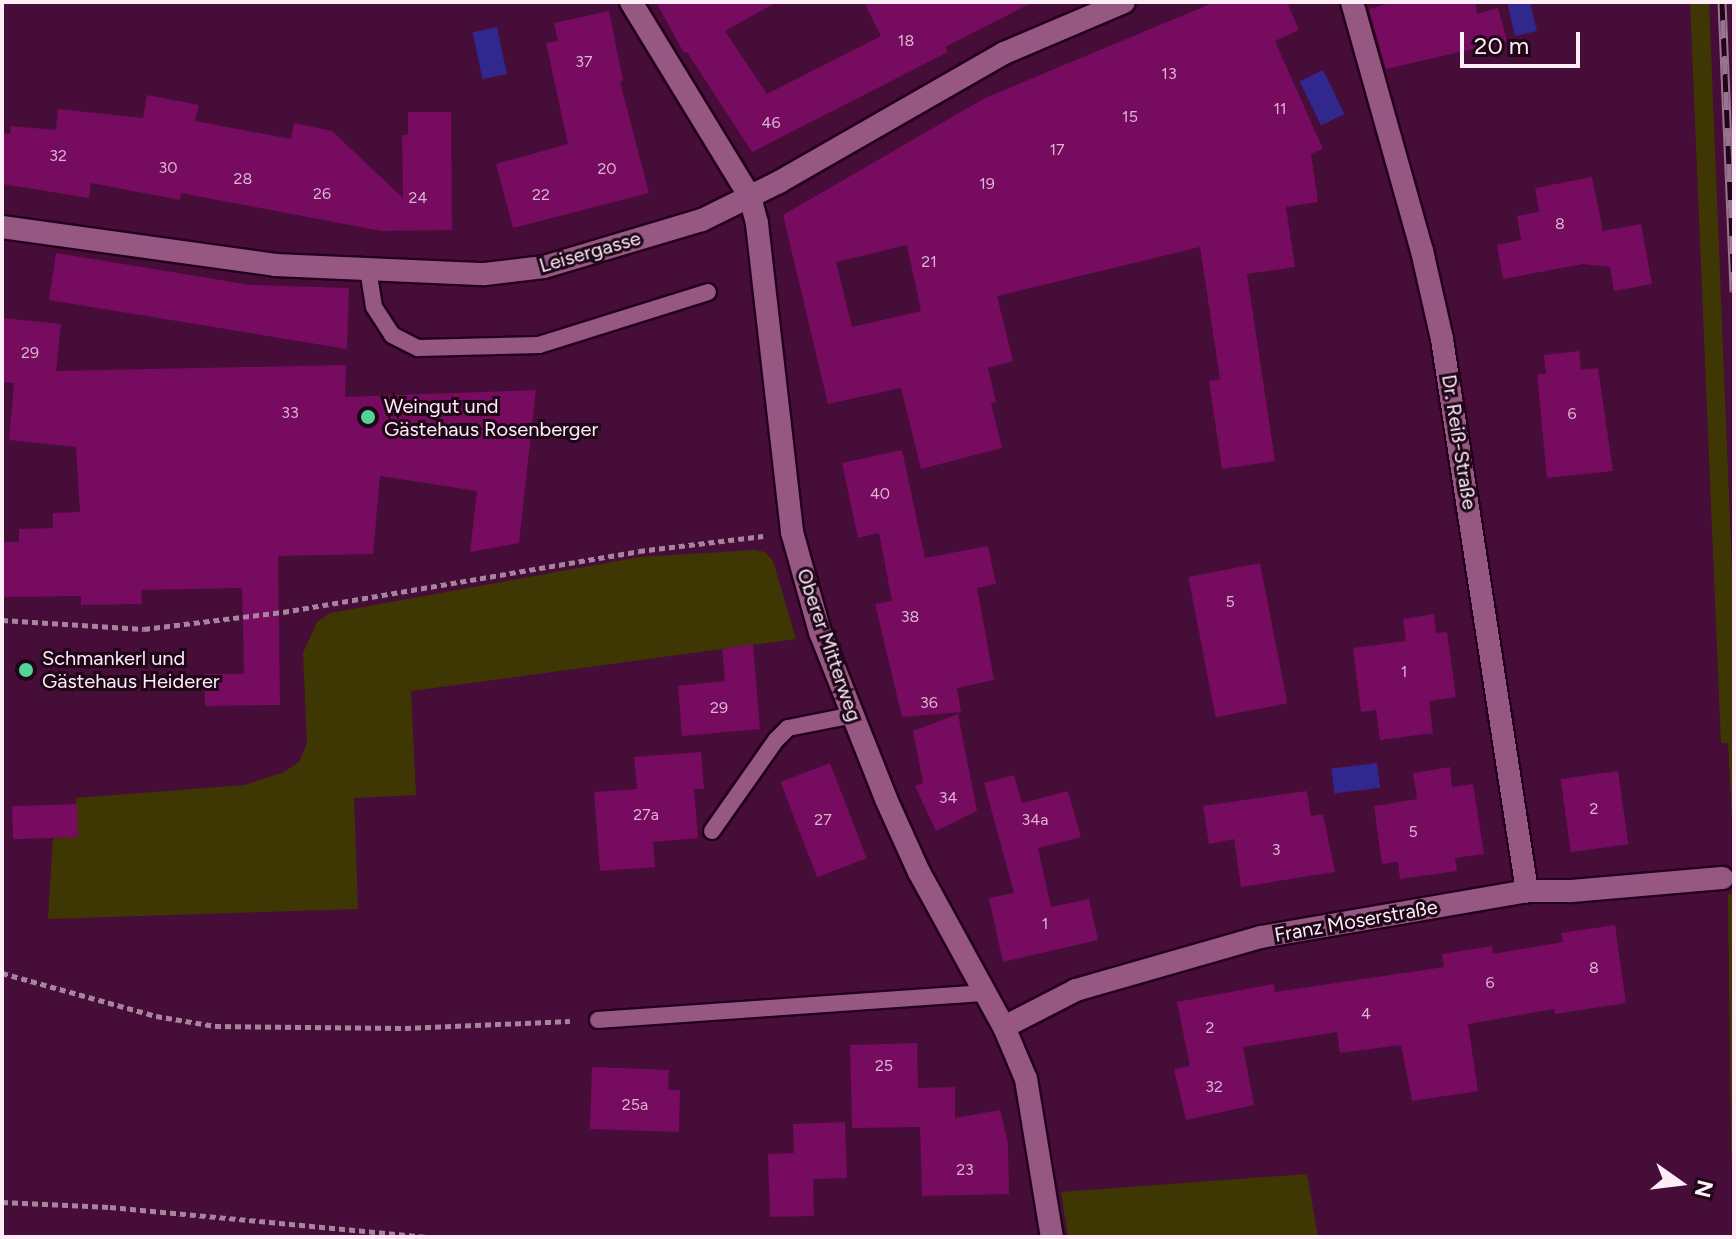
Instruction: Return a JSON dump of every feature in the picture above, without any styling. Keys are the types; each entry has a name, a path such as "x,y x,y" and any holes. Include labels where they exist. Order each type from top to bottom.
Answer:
{"street":[{"name":"Oberer Mitterweg","path":"631,2 750,197 757,224 792,532 820,632 919,872 1004,1027 1026,1079 1052,1237"},
{"name":"Leisergasse","path":"2,227 275,265 485,274 544,267 702,220 750,197 1004,53 1124,2"},
{"name":"Dr. Reiß-Straße","path":"1352,2 1422,251 1442,339 1527,891"},
{"name":"Franz Moserstraße","path":"1004,1027 1076,990 1261,937 1527,891 1571,891 1722,878"}],"lane":[{"path":"368,269 374,307 392,335 418,348 539,345 708,292"},
{"path":"712,831 776,740 788,728 853,715"},
{"path":"598,1020 985,993"}],"path":[{"path":"2,620 144,629 283,612 639,551 792,532"},
{"path":"2,973 156,1016 215,1026 405,1028 598,1020"},
{"path":"2,1202 110,1207 428,1237"}],"shaded area":[{"path":"1507,2 1530,2 1537,31 1515,36"},
{"path":"1690,2 1709,2 1734,620 1734,858 1728,743 1721,743"},
{"path":"497,27 507,74 483,79 473,32"},
{"path":"1323,70 1344,114 1321,125 1300,81"},
{"path":"754,550 765,552 773,561 796,639 411,691 416,795 354,798 358,909 48,919 53,838 78,836 76,798 245,785 284,772 299,762 307,744 303,653 317,622 330,613 640,557"},
{"path":"1377,763 1380,788 1334,793 1331,769"},
{"path":"1728,894 1734,894 1734,1200 1731,1149"},
{"path":"1307,1174 1318,1237 1068,1237 1061,1192"}],"building":[{"path":"656,2 777,2 725,31 767,94 881,36 864,2 1033,2 945,47 948,52 752,152 687,52 684,53"},
{"path":"1215,2 1287,2 1299,30 1275,41 1323,149 1311,154 1318,202 1286,207 1295,267 1247,274 1275,461 1222,469 1209,381 1220,379 1200,247 997,296 1013,361 988,368 996,402 991,403 1002,448 921,469 901,388 828,404 783,215 985,98","holes":["907,245 921,311 852,327 836,262"]},
{"path":"1394,2 1475,2 1477,14 1498,8 1507,41 1386,69 1369,9"},
{"path":"609,11 623,81 620,82 649,193 513,228 496,164 568,144 546,43 558,41 554,23"},
{"path":"147,95 199,105 195,121 291,139 294,123 332,131 403,198 402,135 408,135 408,112 451,112 452,230 381,231 181,193 180,200 91,183 89,198 2,184 2,133 10,134 11,126 56,130 58,109 143,118"},
{"path":"1592,177 1603,231 1641,224 1652,284 1614,291 1610,267 1583,264 1503,279 1497,245 1521,240 1517,216 1539,212 1535,188"},
{"path":"56,253 251,285 349,288 347,349 49,300"},
{"path":"2,318 61,324 56,371 346,365 345,397 536,390 519,543 470,552 477,491 380,476 373,554 278,556 280,705 205,706 204,674 244,674 242,588 141,590 142,604 81,605 81,596 2,597 2,542 19,542 19,529 53,528 53,513 80,512 76,447 9,440 14,383 2,382"},
{"path":"1579,351 1581,370 1598,368 1613,471 1547,478 1537,374 1546,374 1544,355"},
{"path":"902,450 925,558 988,546 996,584 977,588 994,680 957,688 961,712 902,717 875,604 892,601 879,533 858,538 842,463"},
{"path":"1260,563 1287,703 1216,717 1188,577"},
{"path":"1434,614 1436,633 1447,632 1456,697 1429,701 1433,733 1380,740 1376,710 1361,712 1353,648 1406,641 1403,619"},
{"path":"753,644 760,729 682,736 678,686 725,681 722,649"},
{"path":"958,714 977,811 936,831 915,786 923,783 913,731"},
{"path":"701,752 704,789 694,789 698,838 653,842 655,867 600,871 594,792 637,789 634,757"},
{"path":"830,763 867,858 817,877 781,782"},
{"path":"1450,767 1452,787 1473,784 1484,854 1455,858 1457,871 1400,879 1398,862 1382,864 1374,806 1417,799 1413,773"},
{"path":"1618,771 1628,844 1571,852 1561,779"},
{"path":"1014,775 1022,803 1068,791 1081,837 1038,848 1051,907 1089,899 1098,940 1003,962 989,898 1014,893 984,783"},
{"path":"1307,791 1311,816 1323,814 1335,872 1241,887 1234,839 1209,844 1203,806"},
{"path":"77,804 78,837 13,839 12,806"},
{"path":"1615,925 1626,1003 1555,1014 1554,1009 1468,1024 1478,1091 1412,1101 1401,1045 1340,1053 1337,1032 1243,1047 1254,1105 1186,1120 1174,1069 1190,1066 1177,1002 1274,984 1275,992 1444,967 1442,954 1492,946 1493,954 1563,942 1561,933"},
{"path":"917,1043 918,1088 955,1087 955,1118 1000,1110 1008,1143 1009,1194 922,1196 920,1127 852,1128 850,1045"},
{"path":"592,1067 669,1070 668,1090 680,1090 679,1132 590,1129"},
{"path":"845,1122 847,1178 813,1179 814,1216 770,1217 768,1154 794,1153 793,1124"}],"railway":[{"path":"1722,2 1734,292"}],"place":[{"name":"Weingut und Gästehaus Rosenberger","path":"368,417"},
{"name":"Schmankerl und Gästehaus Heiderer","path":"26,670"}]}
